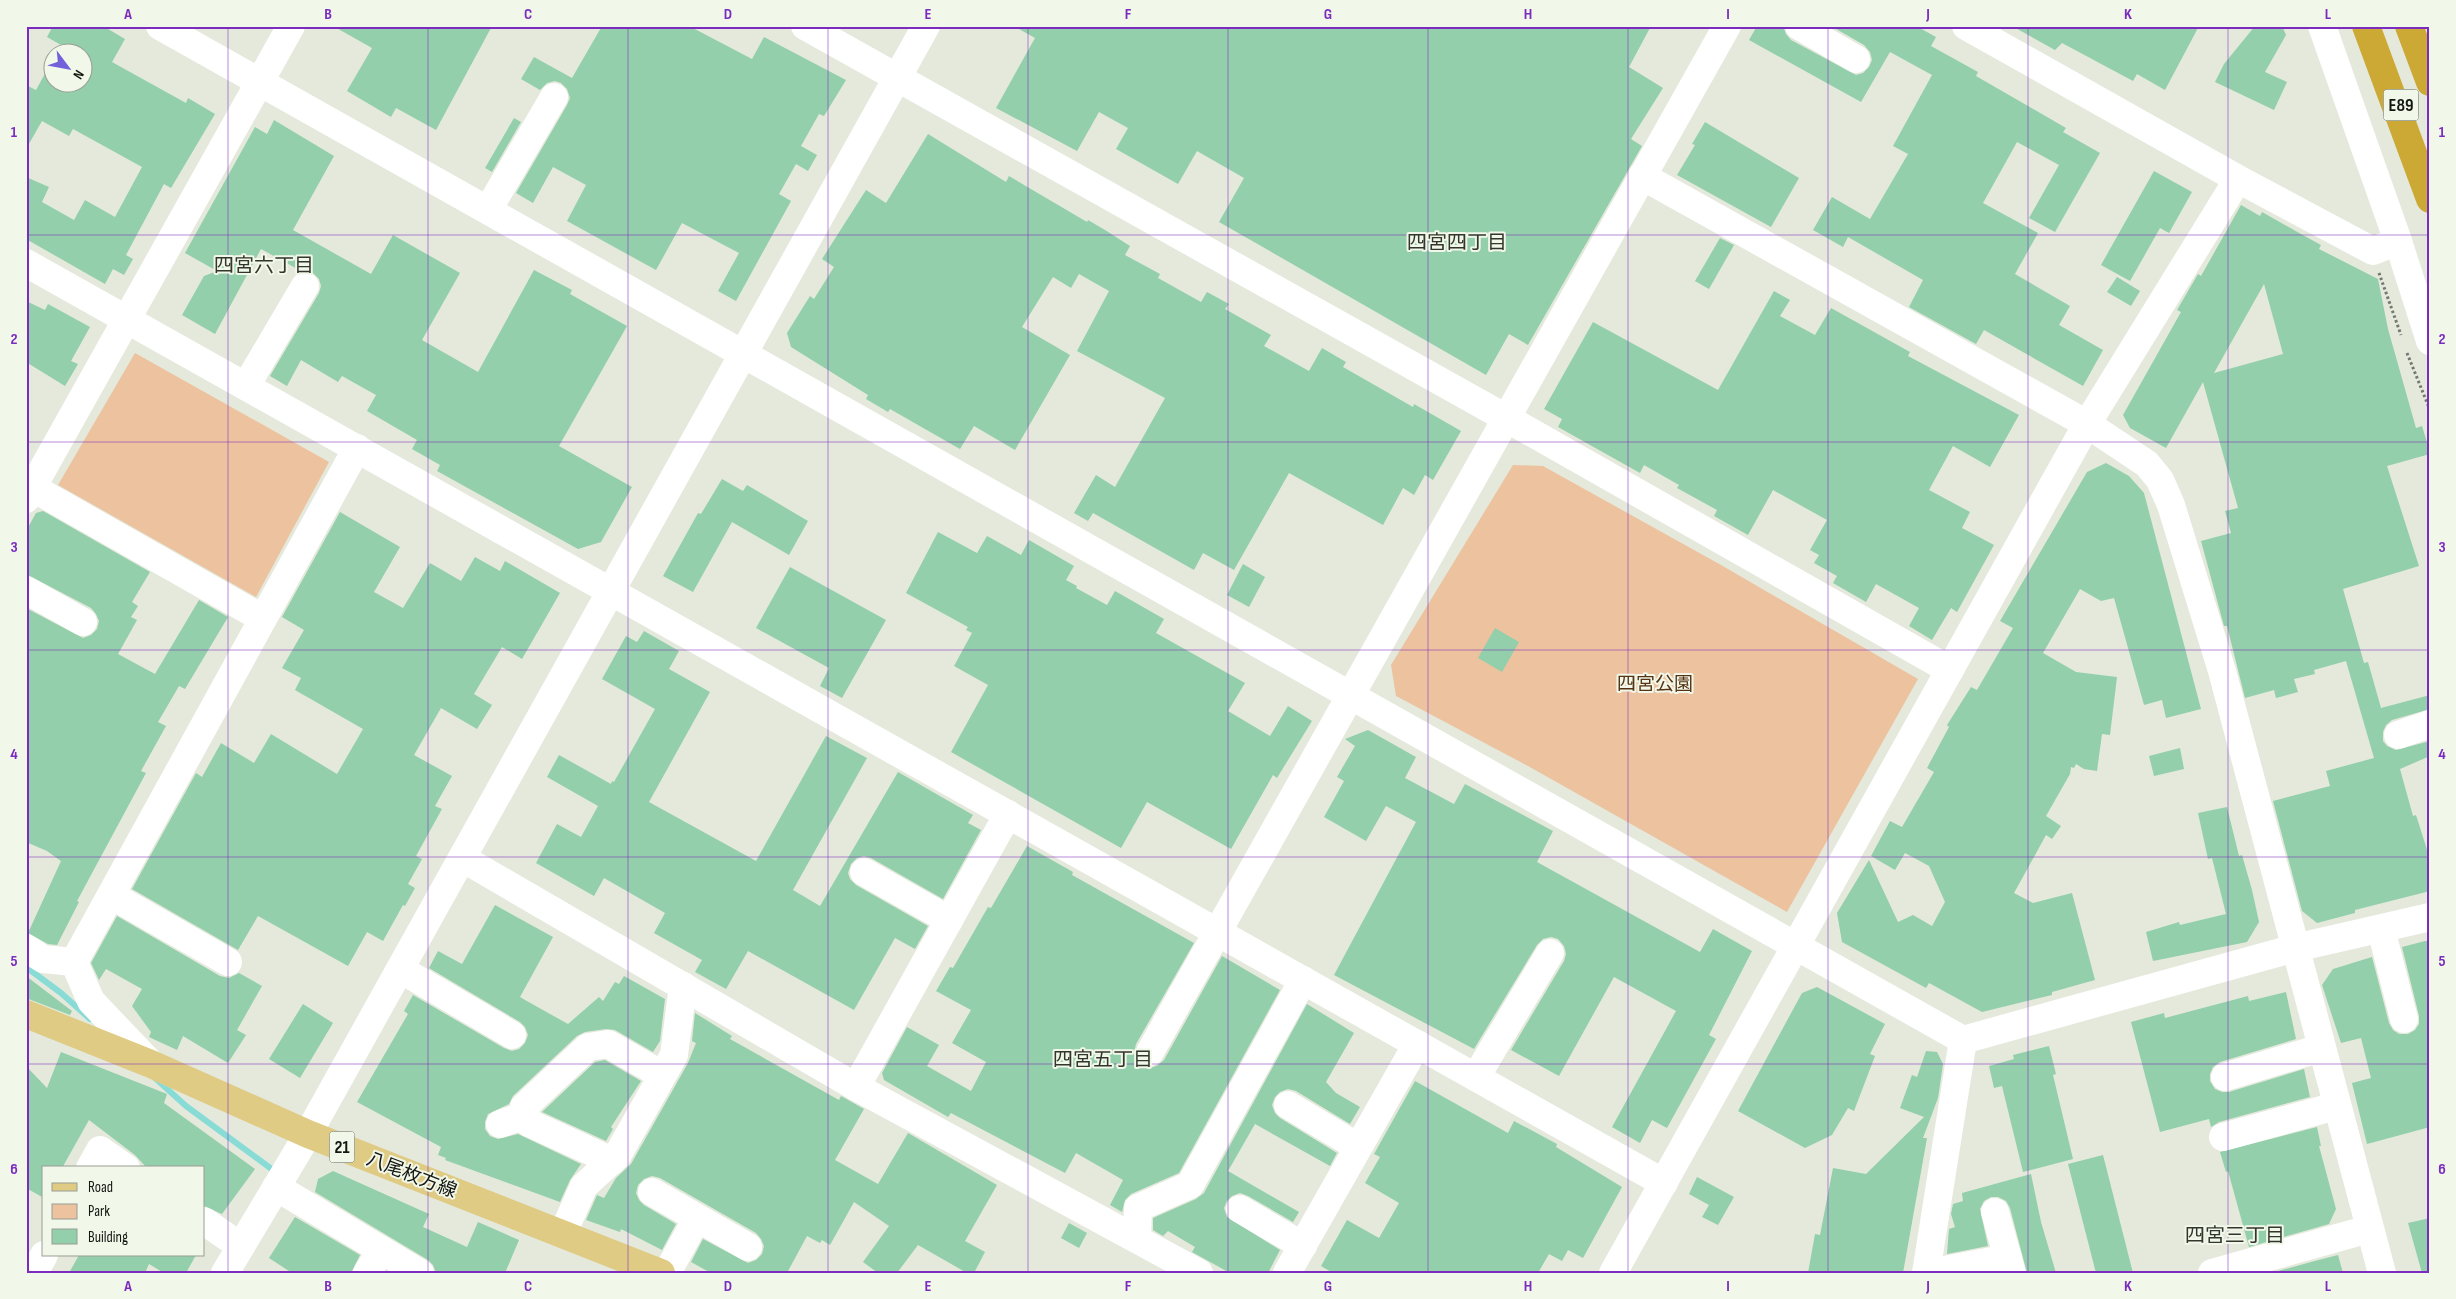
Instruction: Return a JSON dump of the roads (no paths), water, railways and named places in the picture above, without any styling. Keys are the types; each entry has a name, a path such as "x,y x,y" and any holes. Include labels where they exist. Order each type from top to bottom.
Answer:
{"highway":[{"path":"2413,27 2430,69"},
{"name":"E89","path":"2413,27 2430,82"},
{"path":"2370,32 2430,199"},
{"name":"E89","path":"2370,32 2430,184"}],"main road":[{"name":"八尾枚方線","path":"26,1014 152,1064 308,1134 657,1271"}],"street":[{"path":"160,26 1963,1040 2295,948 2430,917"},
{"path":"262,618 29,493 291,26"},
{"path":"805,26 1506,418 1950,670"},
{"path":"225,1273 308,1134 926,26"},
{"path":"1150,1052 1727,26"},
{"path":"1799,26 1856,58"},
{"path":"1966,26 2238,179 2373,251 2398,241"},
{"path":"2322,26 2398,241 2430,341"},
{"path":"488,210 554,98"},
{"path":"1642,176 2086,424 2147,464 2160,480 2170,505 2222,671 2368,1229 2382,1273"},
{"path":"1613,1273 1797,946 2086,424 2238,179"},
{"path":"26,263 1664,1183"},
{"path":"246,386 305,286"},
{"path":"74,962 357,448"},
{"path":"26,590 83,622"},
{"path":"2398,735 2430,724"},
{"path":"856,1087 1008,814"},
{"path":"462,858 856,1087 1137,1239 1184,1269"},
{"path":"864,872 949,920"},
{"path":"111,895 228,962"},
{"path":"2381,929 2404,1019"},
{"path":"26,948 43,959 74,962"},
{"path":"1476,1077 1550,953"},
{"path":"74,962 90,1001 152,1064"},
{"path":"400,969 512,1035"},
{"path":"1137,1239 1138,1208 1190,1185 1303,980"},
{"path":"563,1233 584,1186 617,1156 674,1055 683,986"},
{"path":"1963,1040 1927,1273 2010,1265 1995,1212"},
{"path":"612,1161 529,1123 524,1107 588,1047 608,1044 662,1076"},
{"path":"1287,1273 1417,1044"},
{"path":"2225,1077 2321,1048"},
{"path":"1288,1105 1358,1147"},
{"path":"2223,1137 2336,1106"},
{"path":"500,1124 526,1115"},
{"path":"91,1166 100,1150 123,1166"},
{"path":"276,1187 420,1273"},
{"path":"652,1192 748,1247"},
{"path":"1240,1209 1302,1246"},
{"path":"657,1271 698,1218"},
{"path":"205,1222 240,1246"},
{"path":"2212,1273 2258,1267 2368,1229"},
{"path":"367,1273 381,1250"},
{"path":"34,1273 43,1256"}],"waterway":[{"path":"26,967 61,993 90,1019"},
{"path":"155,1078 186,1106 277,1173"}],"district":[{"name":"四宮四丁目","path":"1457,242"},
{"name":"四宮六丁目","path":"264,265"},
{"name":"四宮五丁目","path":"1103,1059"},
{"name":"四宮三丁目","path":"2235,1235"}],"park label":[{"name":"四宮公園","path":"1655,683"}]}
